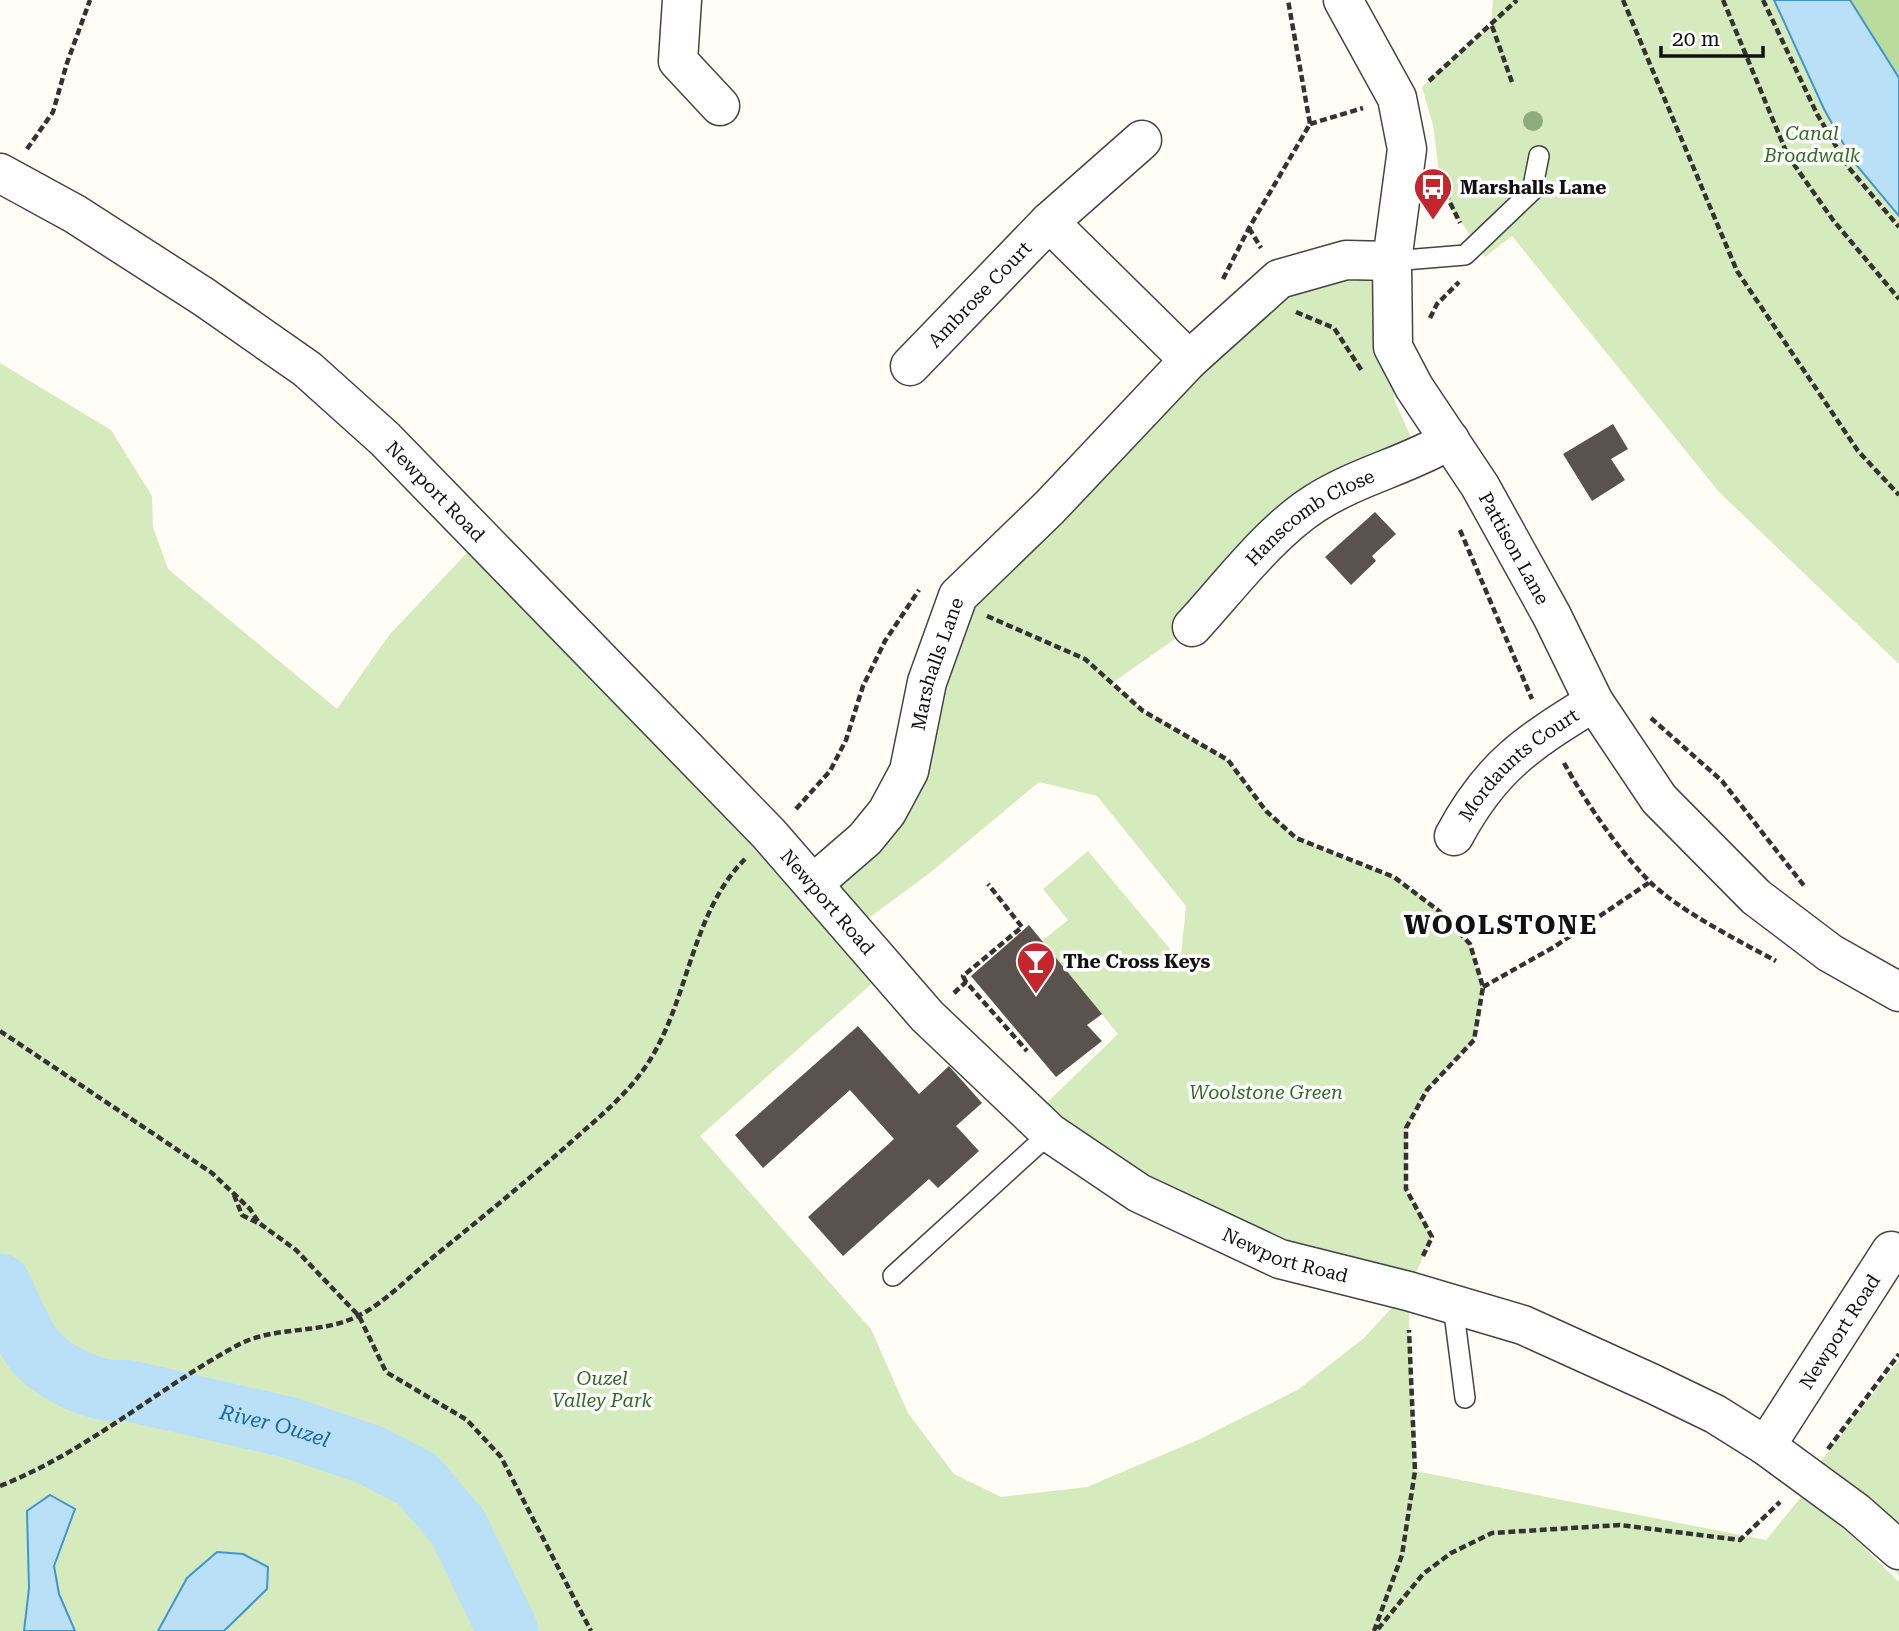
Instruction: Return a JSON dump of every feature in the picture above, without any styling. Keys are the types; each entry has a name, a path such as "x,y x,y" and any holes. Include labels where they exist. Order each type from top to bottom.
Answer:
{"street":[{"path":"682,0 678,61 720,106"},
{"name":"Pattison Lane","path":"1343,0 1397,98 1407,149 1392,261 1393,346 1414,387 1480,486 1552,616 1594,702 1659,799 1756,897 1830,953 1899,992"},
{"name":"Ambrose Court","path":"910,366 1049,222 1142,140"},
{"name":"Newport Road","path":"4,174 75,214 194,290 307,369 385,439 483,536 769,834 927,1016 1050,1133 1139,1193 1280,1259 1408,1291 1523,1325 1640,1377 1715,1414 1766,1446 1856,1512 1899,1550"},
{"path":"1049,222 1189,360"},
{"name":"Marshalls Lane","path":"813,884 865,839 887,812 909,771 945,587 1049,508 1189,360 1279,279 1346,260 1392,261"},
{"name":"Hanscomb Close","path":"1192,627 1269,544 1311,505 1361,477 1420,458 1450,440"},
{"name":"Mordaunts Court","path":"1454,836 1473,801 1508,760 1594,702"},
{"name":"Newport Road","path":"1766,1446 1891,1251"}],"lane":[{"path":"1392,261 1465,256 1532,191 1539,156"},
{"path":"893,1276 1050,1133"},
{"path":"1453,1305 1465,1398"}],"path":[{"path":"4,174 53,112 77,30 90,0"},
{"path":"1221,284 1249,228 1310,124 1289,0"},
{"path":"1623,0 1737,271 1858,451 1899,495"},
{"path":"1723,0 1788,156 1833,220 1899,299"},
{"path":"1763,0 1817,114 1849,168 1899,227"},
{"path":"1491,26 1513,85"},
{"path":"1428,322 1437,304 1485,257 1451,207 1440,181"},
{"path":"0,1486 41,1470 89,1443 217,1357 250,1338 359,1316 557,1155 614,1104 648,1063 673,1013 698,941 726,879 789,817 830,771 846,740 863,686 886,641 918,591 945,587 986,616 1085,659 1143,711 1228,760 1266,811 1296,838 1394,877 1439,911 1470,944 1483,987 1474,1040 1427,1090 1406,1128 1406,1189 1432,1237 1408,1291 1415,1471 1402,1555 1375,1631"},
{"path":"1641,708 1722,781 1794,869 1810,894"},
{"path":"1483,987 1554,947 1650,882"},
{"path":"988,884 1022,927 963,976 1027,1051"},
{"path":"927,1016 966,982"},
{"path":"0,1031 212,1173 233,1192 259,1223"},
{"path":"233,1192 242,1215 259,1223 296,1250 359,1316 386,1372 467,1420 501,1457 590,1631"},
{"path":"1375,1631 1423,1574 1451,1553 1492,1533 1619,1525 1740,1541 1807,1477 1899,1354"}],"green space":[{"name":"Canal Broadwalk","path":"1493,0 1774,0 1824,109 1853,161 1899,216 1899,664 1719,492 1512,236 1485,257 1451,207 1440,181 1433,125 1422,87 1491,26"},
{"path":"1850,0 1899,0 1899,78"},
{"name":"Ouzel Valley Park","path":"1392,261 1394,399 1420,458 1361,477 1192,627 1112,683 1143,711 1228,760 1266,811 1296,838 1394,877 1439,911 1470,944 1483,987 1474,1040 1427,1090 1406,1129 1406,1189 1432,1237 1408,1291 1415,1471 1766,1540 1806,1491 1899,1582 1899,1631 0,1631 0,363 111,430 152,496 153,527 168,569 337,709 390,634 483,536 814,884 865,839 958,596 1279,279","holes":["1039,782 1097,796 1186,906 1179,974 1166,957 1170,949 1088,851 1043,889 1068,920 1042,941 1118,1034 1032,1117 1280,1259 1407,1291 1364,1338 1299,1389 1200,1439 1087,1487 1001,1497 954,1474 908,1413 871,1329 700,1136 886,971 854,929 931,872"]},
{"path":"1899,1360 1899,1576 1818,1465"}],"water":[{"path":"1774,0 1850,0 1899,78 1899,216 1853,161 1824,109"},
{"path":"50,1495 75,1509 54,1566 59,1594 75,1631 24,1631 29,1588 27,1511"},
{"path":"217,1552 243,1554 268,1567 267,1589 224,1631 158,1631 187,1578"}],"building":[{"path":"1613,424 1628,449 1611,459 1625,480 1592,501 1563,454"},
{"path":"1375,512 1396,534 1372,556 1376,561 1351,585 1325,557"},
{"name":"The Cross Keys","path":"1029,925 1102,1014 1087,1025 1102,1041 1056,1077 971,976"},
{"path":"858,1026 919,1094 949,1066 982,1103 956,1126 979,1151 938,1188 929,1179 843,1256 808,1217 894,1139 850,1090 763,1168 735,1135"}],"waterway":[{"name":"River Ouzel","path":"0,1284 32,1347 50,1365 74,1379 101,1389 126,1390 291,1428 370,1455 417,1479 458,1527 508,1631"}],"place":[{"name":"Marshalls Lane","path":"1433,221"},
{"name":"The Cross Keys","path":"1036,995"}],"district":[{"name":"WOOLSTONE","path":"1501,925"}],"park label":[{"name":"Woolstone Green","path":"1266,1092"}]}
